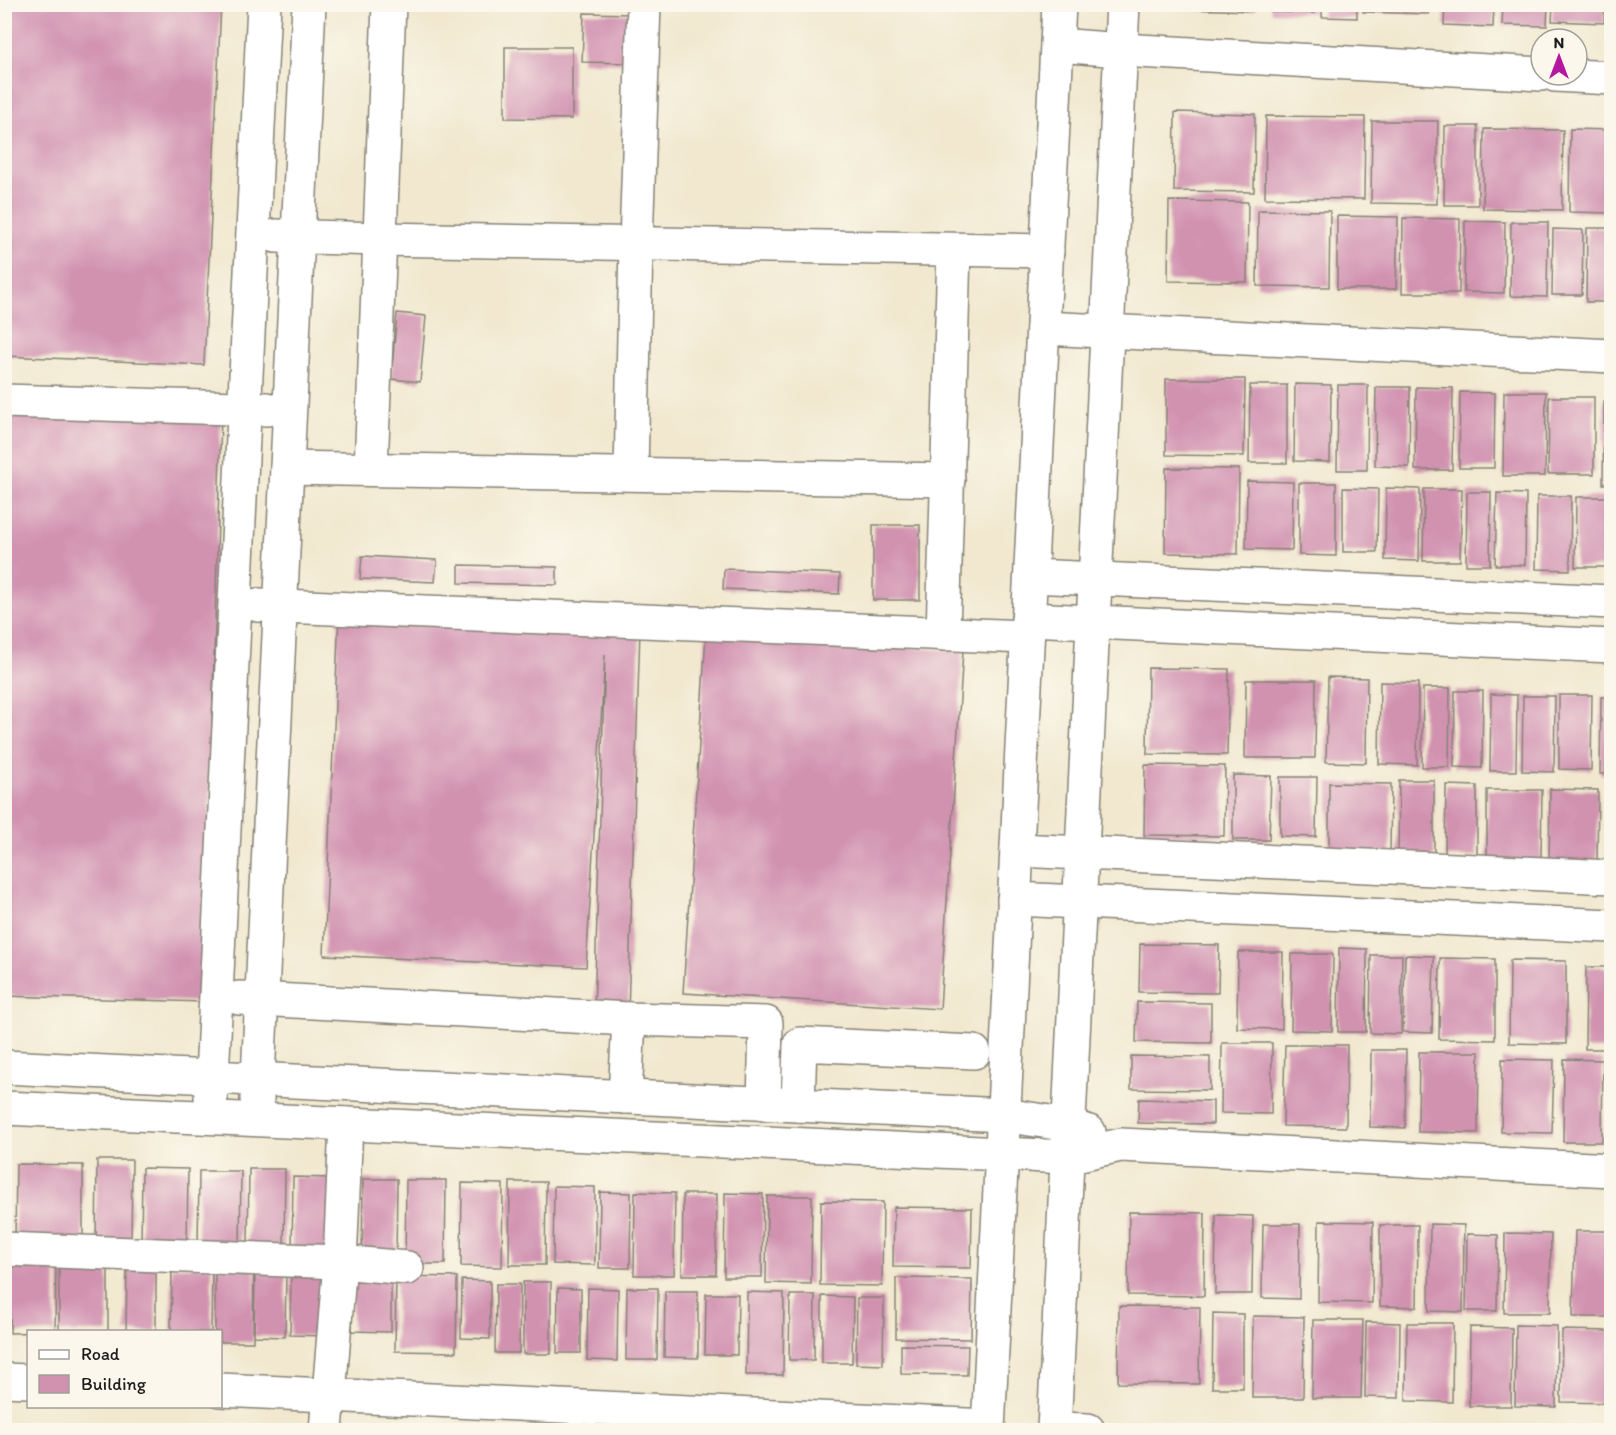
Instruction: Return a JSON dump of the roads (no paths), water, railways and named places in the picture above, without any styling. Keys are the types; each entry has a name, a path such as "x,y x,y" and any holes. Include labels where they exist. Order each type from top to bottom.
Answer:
{"street":[{"path":"211,1118 264,4"},
{"path":"256,1120 309,4"},
{"path":"371,469 389,4"},
{"path":"631,473 644,4"},
{"path":"222,1390 988,1428 1059,4"},
{"path":"1088,1431 1054,1430 1123,4"},
{"path":"1058,45 1529,73"},
{"path":"1589,77 1611,78"},
{"path":"253,235 1047,251"},
{"path":"943,634 954,250"},
{"path":"1044,328 1611,356"},
{"path":"4,401 290,410"},
{"path":"287,468 948,480"},
{"path":"1030,576 1611,602"},
{"path":"235,604 943,634 1094,622 1611,646"},
{"path":"1017,850 1611,877"},
{"path":"1228,908 1231,860"},
{"path":"1349,914 1351,865"},
{"path":"1444,918 1446,870"},
{"path":"1532,922 1534,873"},
{"path":"1014,899 1611,926"},
{"path":"216,997 629,1019 766,1023 764,1104"},
{"path":"625,1097 629,1019"},
{"path":"798,1105 800,1044 974,1052"},
{"path":"4,1067 1004,1115 1069,1125 1121,1145"},
{"path":"4,1108 1067,1157 1121,1145 1611,1170"},
{"path":"326,1431 340,1262 346,1124"},
{"path":"4,1249 340,1262 407,1268"},
{"path":"4,1380 27,1381"}]}
